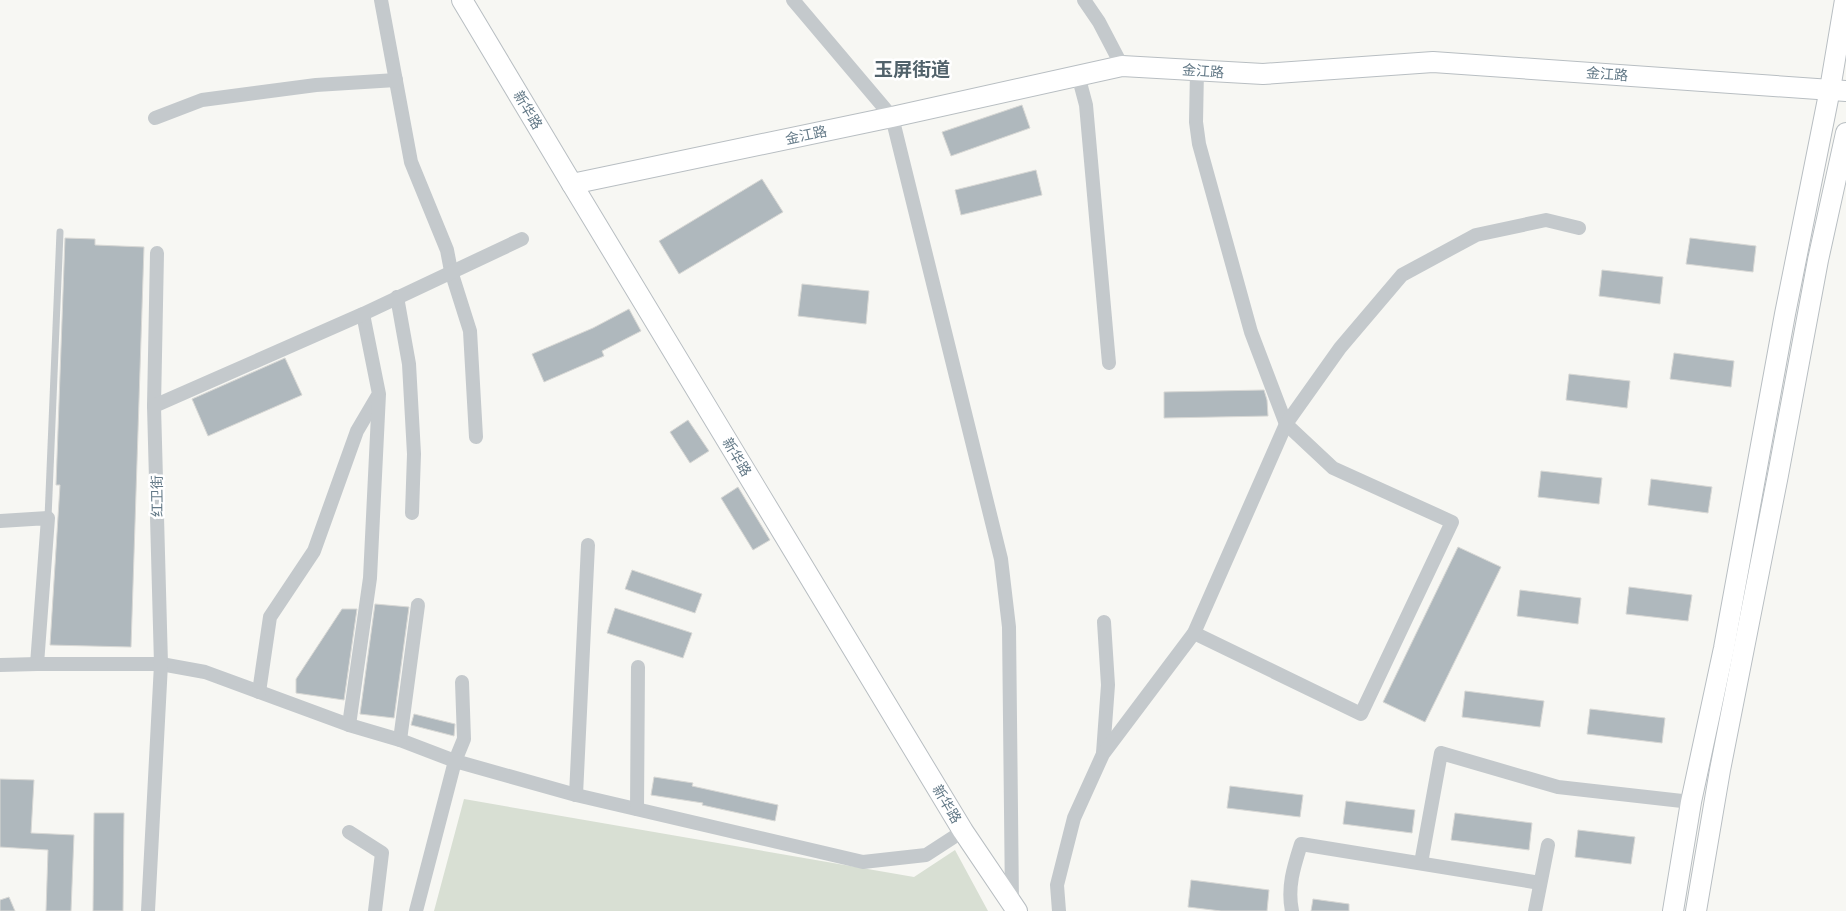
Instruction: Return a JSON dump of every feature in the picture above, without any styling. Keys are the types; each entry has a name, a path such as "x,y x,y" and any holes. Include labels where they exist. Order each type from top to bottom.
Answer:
{"street":[{"path":"381,0 411,162 447,250 451,271 470,331 476,437"},
{"name":"新华路","path":"462,0 1011,909"},
{"path":"1084,0 1099,22 1122,66"},
{"path":"1673,911 1691,802 1724,648 1785,314 1838,90 1845,0"},
{"path":"796,2 892,117 1001,558 1010,627 1011,909"},
{"name":"金江路","path":"572,184 892,117 1122,66 1263,74 1433,62 1838,90"},
{"path":"1194,633 1361,714 1452,522 1333,468 1286,424 1251,332 1199,144 1196,122 1197,70"},
{"path":"1078,76 1086,105 1109,363"},
{"path":"154,118 202,100 316,85 396,80"},
{"path":"1696,911 1720,770 1818,260 1846,133"},
{"path":"1059,911 1057,885 1074,818 1103,754 1194,633 1286,424 1340,348 1402,275 1476,235 1546,220 1580,228"},
{"path":"154,406 363,314 522,238"},
{"name":"红卫街","path":"148,911 161,664 154,406 157,254"},
{"path":"396,298 409,364 414,454 412,513"},
{"path":"348,725 370,578 379,394 363,314"},
{"path":"259,692 270,617 314,551 358,431 379,394"},
{"path":"0,521 48,518 37,664"},
{"path":"576,795 588,545"},
{"path":"400,740 418,605"},
{"path":"1103,754 1108,685 1104,622"},
{"path":"0,665 161,664 205,672 348,725 400,740 455,761 576,795 863,862 926,855 963,831"},
{"path":"637,809 638,668"},
{"path":"416,911 455,761 464,739 462,682"},
{"path":"1421,862 1441,753 1558,787 1691,802"},
{"path":"349,832 382,853 375,911"},
{"path":"1292,911 1289,900 1292,875 1301,844 1421,862 1540,883"},
{"path":"1535,911 1548,845"}],"lane":[{"path":"48,518 60,232"}],"shaded area":[{"path":"464,799 914,877 955,850 988,911 434,911"}],"building":[{"path":"1022,105 1030,128 951,156 942,132"},
{"path":"1036,170 1042,195 961,215 955,190"},
{"path":"762,179 783,212 679,274 659,241"},
{"path":"65,238 95,239 95,245 144,247 131,647 50,645 60,485 56,485"},
{"path":"1690,238 1756,246 1753,272 1686,264"},
{"path":"1602,270 1663,277 1660,304 1599,296"},
{"path":"802,284 869,291 866,324 798,316"},
{"path":"629,309 641,331 602,351 604,356 544,382 532,354 593,328"},
{"path":"1674,353 1734,361 1731,387 1670,379"},
{"path":"285,358 302,395 208,436 192,399"},
{"path":"1569,374 1630,381 1627,408 1566,400"},
{"path":"1264,390 1268,416 1164,418 1164,392"},
{"path":"688,420 709,451 690,463 670,432"},
{"path":"1541,471 1602,478 1599,504 1538,497"},
{"path":"1651,479 1712,487 1708,513 1648,505"},
{"path":"738,487 770,540 753,550 721,498"},
{"path":"1458,547 1501,567 1425,722 1383,702"},
{"path":"632,570 702,594 695,613 625,589"},
{"path":"1629,587 1692,595 1688,621 1626,614"},
{"path":"1520,590 1581,598 1578,624 1517,616"},
{"path":"375,604 409,607 394,718 360,714"},
{"path":"615,608 692,633 683,658 607,633"},
{"path":"342,609 357,609 344,700 296,693 296,679"},
{"path":"1465,691 1544,701 1540,727 1462,717"},
{"path":"1590,709 1665,718 1662,743 1587,734"},
{"path":"414,714 455,724 454,736 411,725"},
{"path":"654,777 693,783 692,786 778,805 775,821 702,805 703,803 651,795"},
{"path":"0,779 34,780 31,833 74,835 71,911 46,911 48,850 0,847"},
{"path":"1230,786 1303,795 1300,817 1227,808"},
{"path":"1346,801 1415,810 1412,833 1343,824"},
{"path":"94,813 124,813 123,911 93,911"},
{"path":"1455,813 1532,823 1529,850 1451,840"},
{"path":"1578,830 1635,837 1631,864 1575,857"},
{"path":"1191,880 1269,890 1267,911 1221,911 1188,907"},
{"path":"9,897 15,911 0,911 0,900"},
{"path":"1313,899 1349,904 1349,911 1311,911"}],"district":[{"name":"玉屏街道","path":"912,69"}]}
